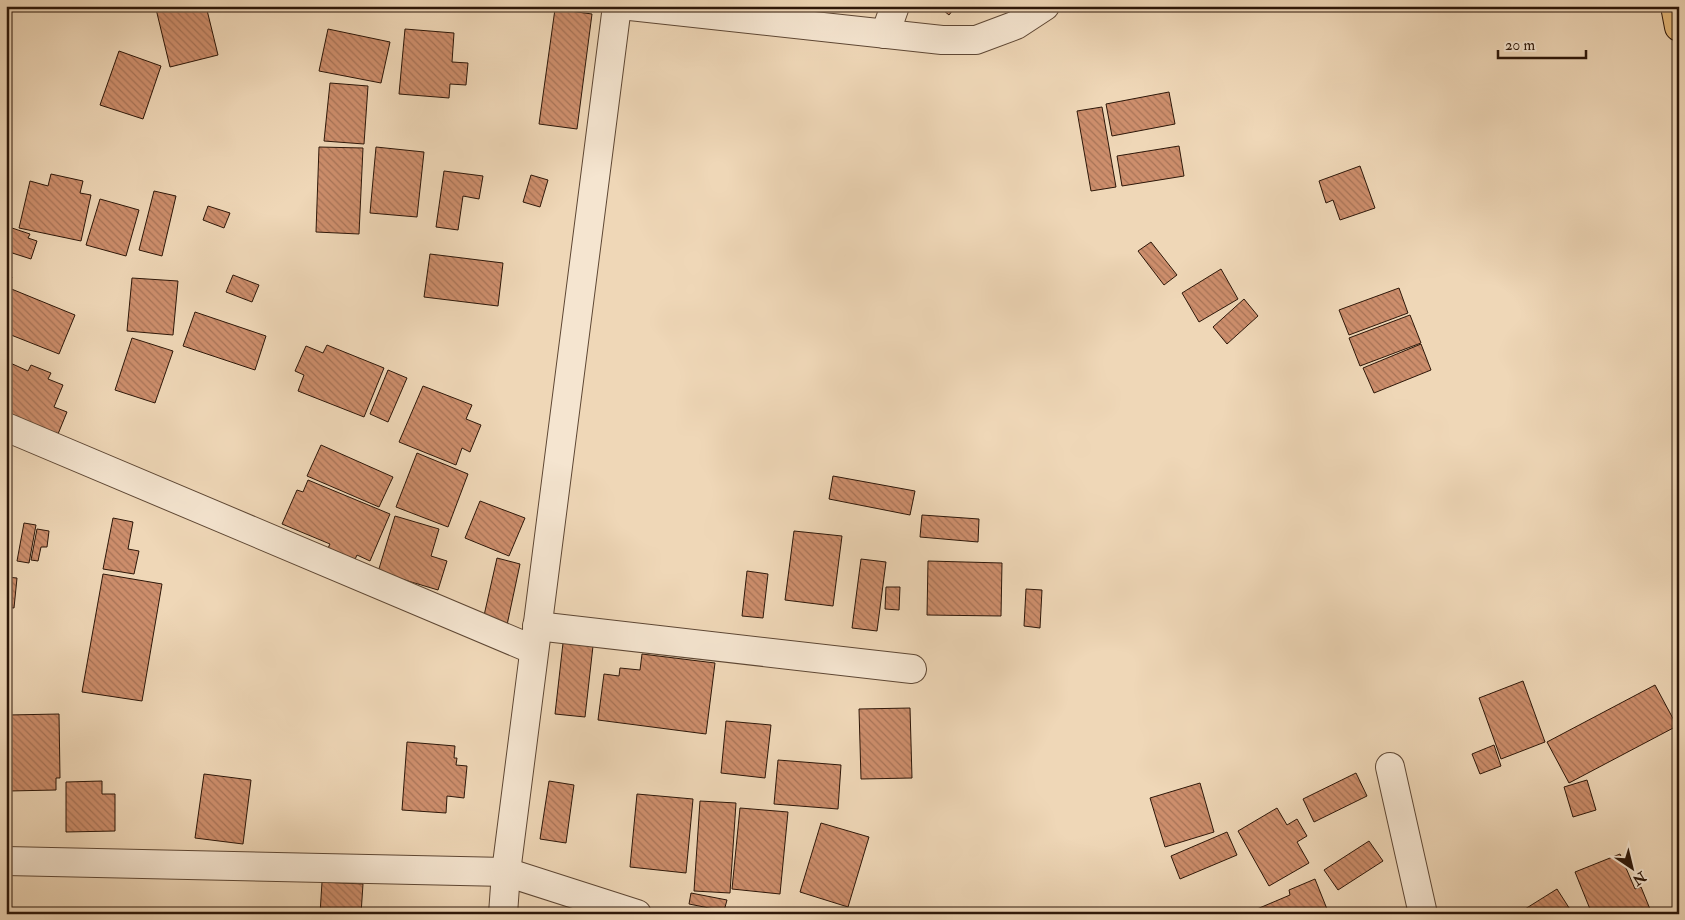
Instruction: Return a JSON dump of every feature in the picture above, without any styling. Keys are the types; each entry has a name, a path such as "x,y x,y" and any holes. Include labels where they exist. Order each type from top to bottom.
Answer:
{"highway":[{"path":"1675,6 1679,27"}],"street":[{"path":"503,914 506,872 617,6"},
{"path":"630,6 942,40 976,40 1016,25 1046,6"},
{"path":"884,34 895,6"},
{"path":"6,426 536,638 912,669"},
{"path":"1390,767 1423,914"},
{"path":"6,861 506,872 637,914"}],"building":[{"path":"166,6 206,6 218,55 170,67 156,9"},
{"path":"938,6 956,6 949,15"},
{"path":"961,6 972,6 968,11"},
{"path":"555,9 592,14 577,129 539,124"},
{"path":"328,29 390,42 381,83 319,71"},
{"path":"405,29 454,33 452,62 468,63 466,85 450,84 449,98 399,94"},
{"path":"119,51 161,66 143,119 100,105"},
{"path":"330,83 368,86 364,144 324,141"},
{"path":"1169,92 1175,124 1112,136 1106,104"},
{"path":"1102,107 1116,187 1091,191 1077,111"},
{"path":"1179,146 1184,176 1122,186 1117,156"},
{"path":"319,147 363,148 359,234 316,232"},
{"path":"376,147 424,152 417,217 370,213"},
{"path":"1360,166 1375,208 1340,220 1333,200 1326,203 1319,181"},
{"path":"444,171 483,176 479,199 463,196 458,230 436,227"},
{"path":"51,174 83,181 80,193 91,195 81,241 19,228 30,181 48,186"},
{"path":"531,175 548,180 540,207 523,202"},
{"path":"154,191 176,196 162,256 139,250"},
{"path":"100,199 139,210 126,256 86,245"},
{"path":"208,206 230,213 224,228 203,220"},
{"path":"12,228 30,234 28,238 37,241 31,259 6,251 6,245"},
{"path":"1151,242 1177,275 1164,285 1138,251"},
{"path":"430,254 503,263 498,306 424,297"},
{"path":"1221,269 1238,299 1199,322 1182,293"},
{"path":"233,275 259,285 252,302 226,292"},
{"path":"6,276 12,277 9,287 6,286"},
{"path":"132,278 178,281 173,335 127,331"},
{"path":"9,288 75,315 59,354 6,333 6,294"},
{"path":"1399,288 1408,313 1349,335 1339,310"},
{"path":"1244,299 1258,316 1227,344 1213,327"},
{"path":"195,312 266,336 255,370 183,346"},
{"path":"1410,315 1421,343 1360,366 1349,338"},
{"path":"132,338 173,351 155,403 115,390"},
{"path":"1421,344 1431,370 1374,393 1363,368"},
{"path":"327,345 384,368 364,417 298,391 304,375 295,371 306,346 323,353"},
{"path":"8,362 28,371 31,365 51,373 48,379 63,385 54,407 67,412 58,434 6,413 6,367"},
{"path":"388,370 407,378 388,422 370,414"},
{"path":"423,386 472,405 466,419 481,425 470,452 462,448 456,465 399,442"},
{"path":"321,445 393,477 379,507 307,476"},
{"path":"417,453 468,474 448,527 396,507"},
{"path":"833,476 915,491 910,515 829,499"},
{"path":"308,480 390,514 370,561 357,555 351,568 324,556 330,544 282,524 297,490 303,492"},
{"path":"480,501 525,518 509,556 465,538"},
{"path":"922,515 979,519 978,542 920,537"},
{"path":"395,516 439,529 431,556 447,561 438,590 378,572"},
{"path":"113,518 133,522 128,549 139,551 134,574 103,569"},
{"path":"24,523 36,525 29,563 17,561"},
{"path":"37,529 49,531 47,547 41,547 38,561 31,560"},
{"path":"794,531 842,536 833,606 785,600"},
{"path":"497,558 520,564 507,625 483,620"},
{"path":"861,559 886,562 877,631 852,628"},
{"path":"928,561 1002,563 1001,616 927,615"},
{"path":"747,571 768,574 763,618 742,616"},
{"path":"103,574 162,584 142,701 82,692"},
{"path":"6,577 17,578 14,608 6,607"},
{"path":"886,587 900,587 899,610 885,609"},
{"path":"1026,589 1042,590 1040,628 1024,626"},
{"path":"563,643 593,646 585,717 555,714"},
{"path":"642,654 715,663 706,734 598,720 604,674 619,676 620,668 640,670"},
{"path":"1523,681 1545,742 1501,759 1479,698"},
{"path":"1655,685 1677,726 1569,783 1547,742"},
{"path":"910,708 912,778 861,779 859,709"},
{"path":"59,714 60,778 56,778 56,790 9,791 8,715"},
{"path":"726,721 771,725 765,778 721,773"},
{"path":"407,742 455,746 454,758 457,758 456,765 467,766 464,798 447,796 446,813 402,810"},
{"path":"1494,745 1501,766 1480,774 1472,754"},
{"path":"778,760 841,765 838,809 774,804"},
{"path":"1356,773 1367,796 1314,822 1303,799"},
{"path":"204,774 251,780 243,844 195,838"},
{"path":"1587,780 1596,810 1573,817 1564,787"},
{"path":"102,781 102,794 115,794 115,831 66,832 66,782"},
{"path":"549,781 574,785 566,843 540,839"},
{"path":"1200,783 1214,832 1165,847 1150,798"},
{"path":"637,794 693,799 686,873 630,867"},
{"path":"700,801 736,803 730,893 694,891"},
{"path":"740,808 788,812 780,894 732,889"},
{"path":"1277,808 1287,825 1297,819 1307,836 1297,842 1309,863 1269,886 1238,831"},
{"path":"821,823 869,837 848,907 800,892"},
{"path":"1227,832 1237,855 1180,879 1171,856"},
{"path":"1369,841 1383,861 1338,890 1324,870"},
{"path":"1620,854 1635,889 1641,887 1652,914 1592,914 1575,872"},
{"path":"1315,879 1329,914 1259,914 1257,909 1290,895 1289,890"},
{"path":"322,882 363,884 361,914 320,914"},
{"path":"1557,889 1573,914 1517,914"},
{"path":"691,893 727,900 724,911 689,904"}]}
